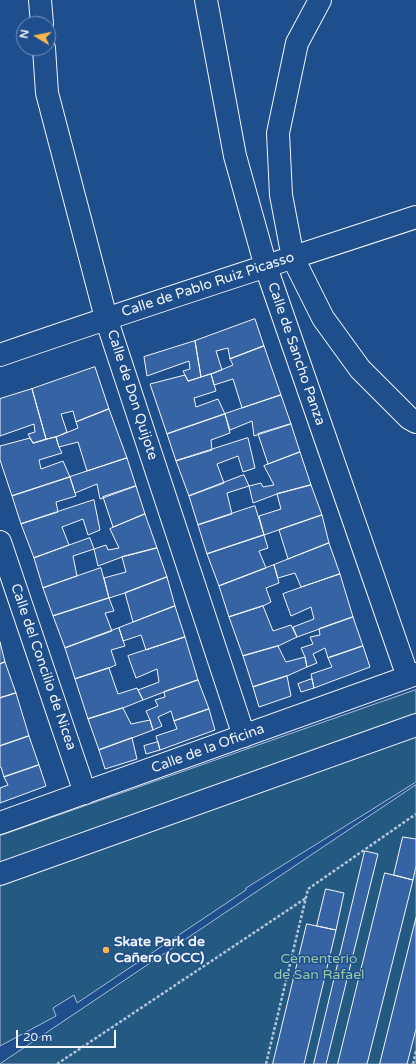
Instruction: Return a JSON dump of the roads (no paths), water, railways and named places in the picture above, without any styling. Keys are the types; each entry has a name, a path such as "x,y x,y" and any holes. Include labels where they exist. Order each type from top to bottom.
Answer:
{"street":[{"path":"40,0 41,16"},
{"name":"Calle de Sancho Panza","path":"206,0 235,156 266,267 412,676"},
{"path":"320,0 297,43 278,133 281,195 293,258 323,318 360,369 409,418 416,422"},
{"name":"Calle de Don Quijote","path":"45,56 47,93 106,318 244,736"},
{"name":"Calle de Pablo Ruiz Picasso","path":"0,355 106,318 416,217"},
{"name":"Calle del Concilio de Nicea","path":"0,542 85,792"},
{"name":"Calle de la Oficina","path":"0,823 412,676"},
{"path":"0,874 416,725"}],"place":[{"name":"Skate Park de Cañero (OCC)","path":"106,950"}],"park label":[{"name":"Cementerio de San Rafael","path":"319,968"}]}
